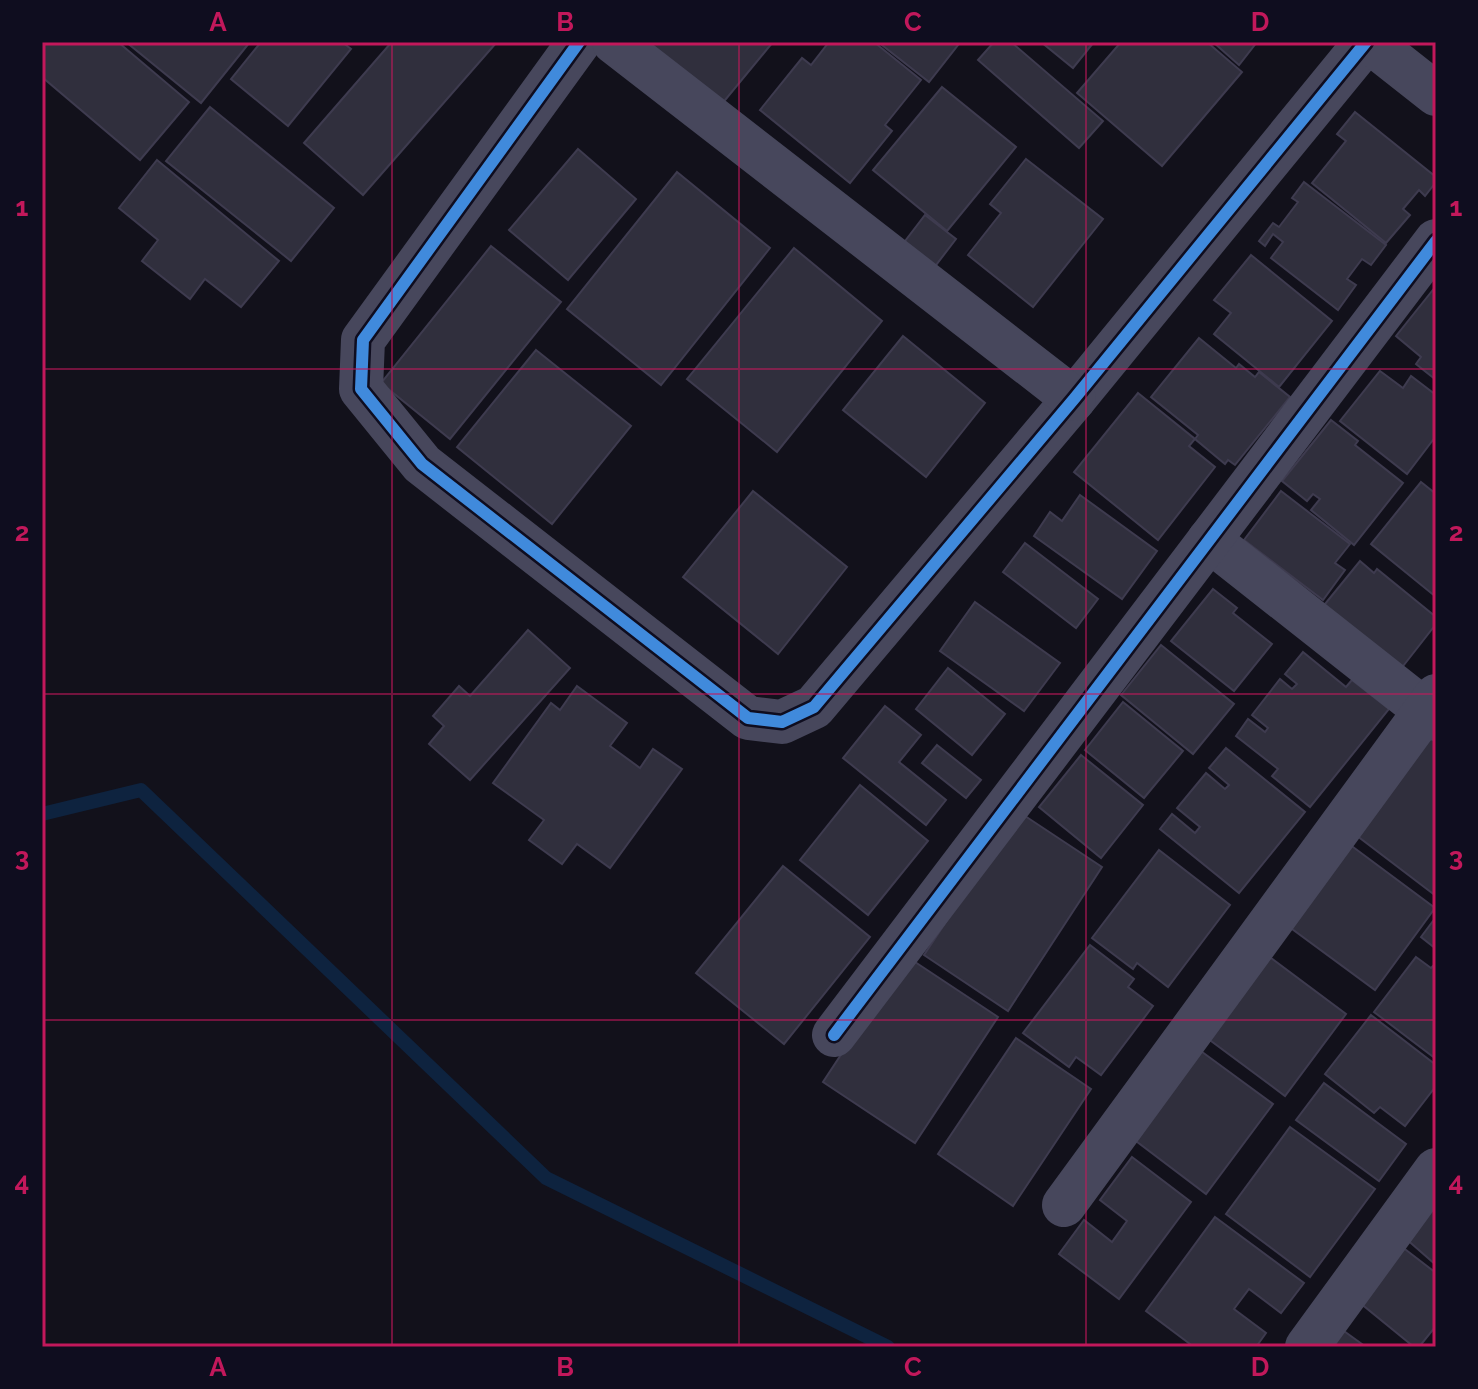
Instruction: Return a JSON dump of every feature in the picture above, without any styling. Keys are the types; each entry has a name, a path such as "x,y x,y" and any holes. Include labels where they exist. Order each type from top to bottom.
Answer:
{"street":[{"path":"579,42 363,340 361,389 422,464 748,718 782,722 814,707 1074,399 1368,42 1436,94"},
{"path":"614,42 1074,399"},
{"path":"834,1035 1436,241"},
{"path":"1064,1205 1432,709 1209,540"},
{"path":"1307,1347 1436,1170"}],"building":[{"path":"42,42 118,42 189,102 140,160 42,77"},
{"path":"126,42 250,42 201,103"},
{"path":"261,42 342,42 351,49 288,126 231,79"},
{"path":"388,42 497,42 363,195 304,143 390,44"},
{"path":"645,42 773,42 721,105"},
{"path":"829,42 874,42 921,80 885,125 892,131 850,183 760,110 802,58 811,65"},
{"path":"878,42 955,42 958,45 929,82"},
{"path":"994,42 1011,42 1103,121 1079,148 978,60"},
{"path":"1041,42 1094,42 1073,68"},
{"path":"1121,42 1207,42 1242,72 1162,166 1077,93"},
{"path":"1213,42 1257,42 1239,65"},
{"path":"942,87 1016,147 947,231 873,170"},
{"path":"210,107 334,208 291,261 166,161"},
{"path":"1355,112 1436,177 1436,182 1425,196 1419,190 1403,209 1410,215 1386,243 1312,183 1346,141 1337,134"},
{"path":"578,149 636,199 568,280 509,230"},
{"path":"1026,159 1103,219 1033,307 968,255 1001,213 990,204"},
{"path":"157,160 279,261 241,307 205,279 190,299 142,261 158,240 119,208"},
{"path":"677,172 770,248 661,385 567,309"},
{"path":"1304,182 1386,245 1371,265 1362,259 1347,279 1356,285 1338,310 1271,258 1283,242 1273,234 1265,246 1259,241 1273,223 1279,227 1298,202 1292,198"},
{"path":"925,215 956,239 933,269 902,245"},
{"path":"491,246 561,302 450,439 381,383"},
{"path":"794,248 882,321 777,452 687,379"},
{"path":"1251,255 1332,321 1279,387 1214,334 1231,313 1214,300"},
{"path":"1436,286 1436,380 1416,364 1421,357 1396,336"},
{"path":"903,336 985,403 926,477 843,410"},
{"path":"1199,338 1236,368 1239,364 1255,377 1259,372 1290,397 1235,465 1228,460 1225,464 1195,439 1198,435 1151,397"},
{"path":"536,350 631,426 552,524 457,447"},
{"path":"1380,371 1403,388 1411,376 1436,395 1436,436 1407,474 1340,421"},
{"path":"1138,393 1195,439 1189,446 1215,467 1158,540 1074,472"},
{"path":"1331,420 1358,441 1355,445 1403,483 1354,545 1311,510 1320,499 1313,494 1307,501 1282,481"},
{"path":"1421,482 1436,494 1436,597 1371,544"},
{"path":"753,491 847,567 778,654 683,577"},
{"path":"1281,491 1350,544 1335,563 1345,570 1323,600 1244,540"},
{"path":"1080,495 1157,551 1122,599 1034,536 1050,512 1062,521"},
{"path":"1025,543 1098,599 1076,628 1003,572"},
{"path":"1360,561 1374,573 1377,569 1436,617 1436,624 1400,670 1316,615"},
{"path":"1213,589 1237,608 1233,613 1272,644 1234,691 1171,641"},
{"path":"975,602 1060,663 1024,711 940,651"},
{"path":"528,630 570,668 470,780 429,744 444,726 433,716 459,686 470,696"},
{"path":"1161,645 1234,704 1193,754 1121,695"},
{"path":"1303,652 1346,687 1352,680 1389,709 1310,807 1272,776 1278,769 1236,736 1248,719 1265,732 1268,728 1252,715 1280,679 1292,689 1297,684 1285,674"},
{"path":"948,668 1005,714 972,755 916,709"},
{"path":"577,686 627,723 610,746 640,768 653,749 682,769 610,868 577,844 562,864 529,840 544,820 493,783 551,703 560,710"},
{"path":"1123,702 1183,751 1144,798 1085,750"},
{"path":"885,706 921,735 899,762 946,800 926,825 843,758"},
{"path":"1427,735 1436,742 1436,896 1352,832"},
{"path":"937,745 981,780 966,798 922,763"},
{"path":"1226,748 1305,812 1239,893 1160,829 1172,814 1195,833 1200,827 1177,808 1206,773 1225,789 1229,785 1209,768"},
{"path":"1081,755 1143,805 1101,858 1039,807"},
{"path":"860,785 928,841 868,915 800,860"},
{"path":"1019,812 1102,867 1008,1011 924,955"},
{"path":"1349,844 1435,908 1375,990 1288,926"},
{"path":"1159,850 1230,905 1168,987 1137,963 1133,969 1092,938"},
{"path":"783,866 870,937 784,1044 696,973"},
{"path":"1436,917 1436,949 1421,937"},
{"path":"1090,945 1134,979 1128,987 1153,1006 1101,1075 1076,1057 1069,1067 1023,1033"},
{"path":"1263,952 1346,1014 1285,1096 1203,1035"},
{"path":"906,956 998,1017 915,1143 823,1082"},
{"path":"1416,957 1431,968 1436,963 1436,1059 1374,1012"},
{"path":"1371,1015 1436,1065 1436,1086 1405,1126 1380,1107 1374,1113 1325,1074"},
{"path":"1016,1038 1091,1089 1013,1206 938,1154"},
{"path":"1194,1046 1273,1104 1206,1194 1128,1135"},
{"path":"1324,1083 1406,1144 1379,1181 1296,1120"},
{"path":"1290,1127 1375,1189 1310,1277 1226,1214"},
{"path":"1132,1157 1191,1202 1119,1299 1059,1254 1084,1220 1112,1242 1127,1221 1100,1200"},
{"path":"1436,1187 1436,1265 1397,1231"},
{"path":"1215,1217 1304,1283 1281,1313 1249,1289 1234,1309 1266,1333 1256,1347 1194,1347 1146,1311"},
{"path":"1397,1243 1436,1273 1436,1326 1419,1347 1414,1347 1354,1298"},
{"path":"1337,1326 1366,1347 1322,1347"}],"waterway":[{"path":"42,814 141,790 546,1178 888,1347"}],"cycle path":[{"path":"579,42 363,340 361,389 422,464 748,718 782,722 814,707 1074,399 1366,42"},
{"path":"834,1035 1436,241"}]}
